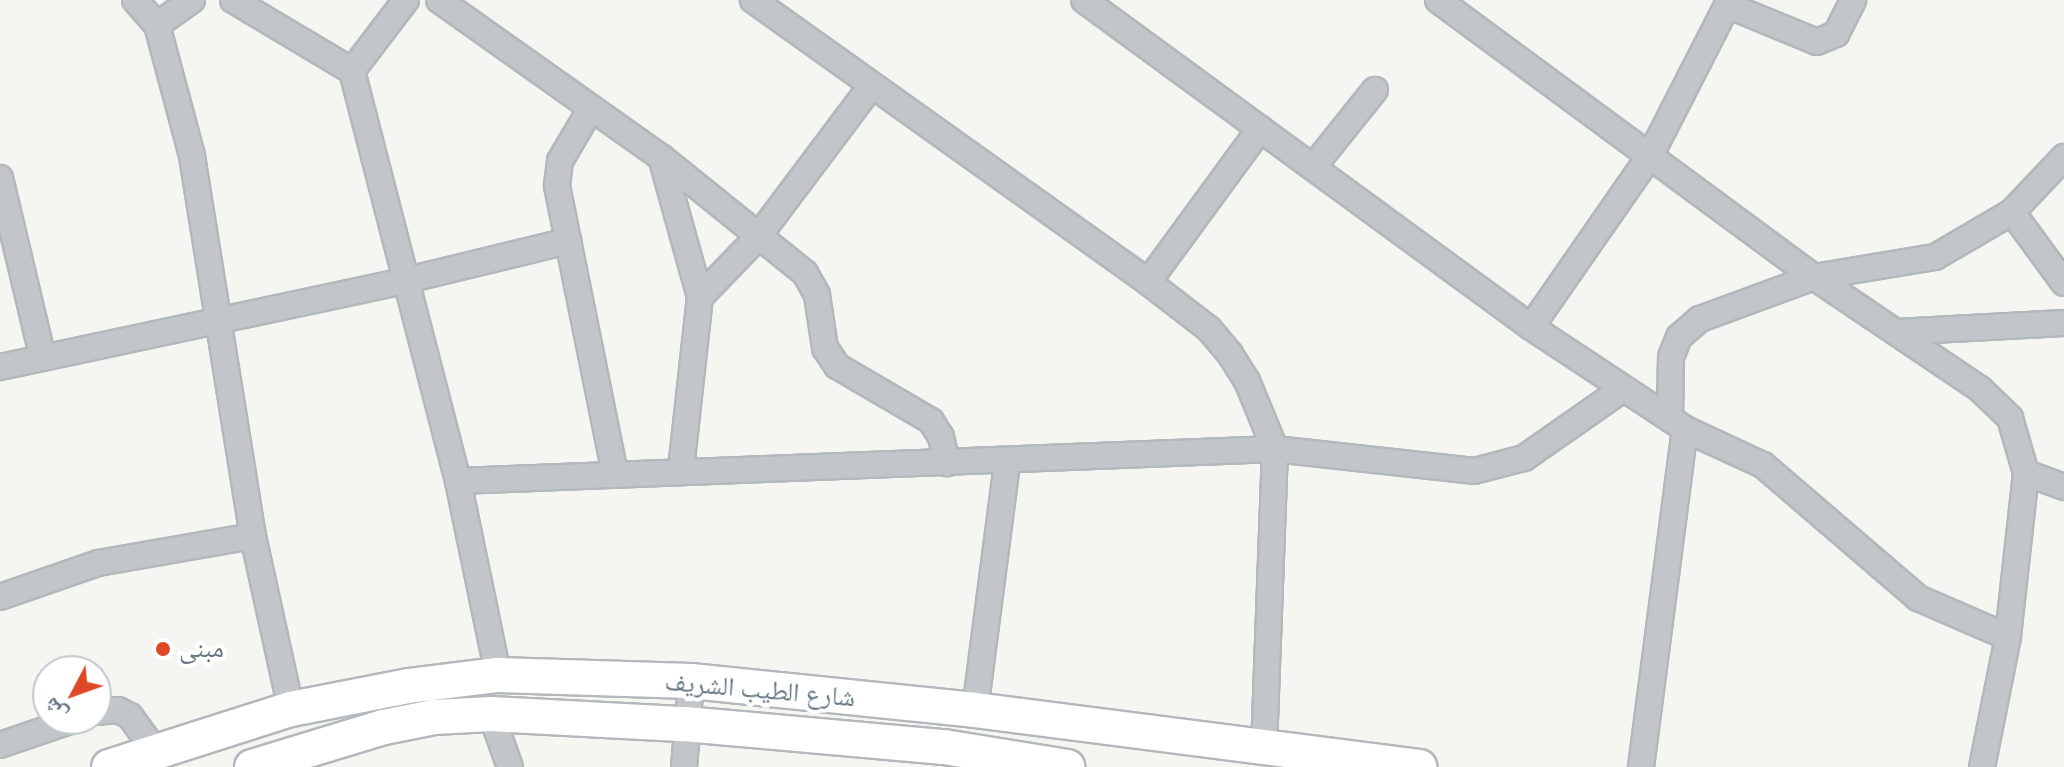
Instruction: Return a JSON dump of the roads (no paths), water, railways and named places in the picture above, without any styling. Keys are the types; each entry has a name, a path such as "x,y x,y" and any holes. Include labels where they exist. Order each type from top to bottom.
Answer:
{"main road":[{"name":"شارع الطيب الشريف","path":"109,767 291,709 408,686 498,675 691,681 975,710 1419,767"},
{"name":"شارع الطيب الشريف","path":"252,767 384,727 434,717 491,714 685,724 944,747 1067,767"}],"street":[{"path":"135,0 157,25 192,156 253,536 291,709"},
{"path":"157,25 192,0"},
{"path":"233,0 352,71 403,281 458,481 498,675"},
{"path":"352,71 406,0"},
{"path":"439,0 590,110 661,157 813,283 825,348 837,366 931,421 947,463"},
{"path":"753,0 1148,282 1209,329 1230,354 1275,449 1264,747"},
{"path":"1084,0 1531,327 1678,424 1763,465 1929,605 2008,637"},
{"path":"1438,0 1814,277 1998,402 2019,435 2026,473 2008,637 1982,767"},
{"path":"1531,327 1650,156 1729,2 1824,42 1836,34 1853,0"},
{"path":"700,297 757,238 871,86"},
{"path":"1313,167 1375,90"},
{"path":"590,110 557,173 615,473"},
{"path":"1148,282 1260,129"},
{"path":"661,157 700,297 681,469"},
{"path":"1641,767 1678,424 1671,357 1679,337 1700,319 1814,277 1935,257 2012,212 2064,157"},
{"path":"0,179 43,358"},
{"path":"2012,212 2064,283"},
{"path":"0,367 403,281 568,241"},
{"path":"1896,332 2064,323"},
{"path":"458,481 681,469 1007,462 1275,449 1491,469 1524,458 1623,389"},
{"path":"975,710 1007,462"},
{"path":"2026,473 2064,487"},
{"path":"0,597 98,563 253,536"},
{"path":"684,767 685,724 691,681"},
{"path":"112,711 130,716 156,752"},
{"path":"491,714 510,767"},
{"path":"0,745 32,734"}],"place":[{"name":"مبنى","path":"163,649"}]}
